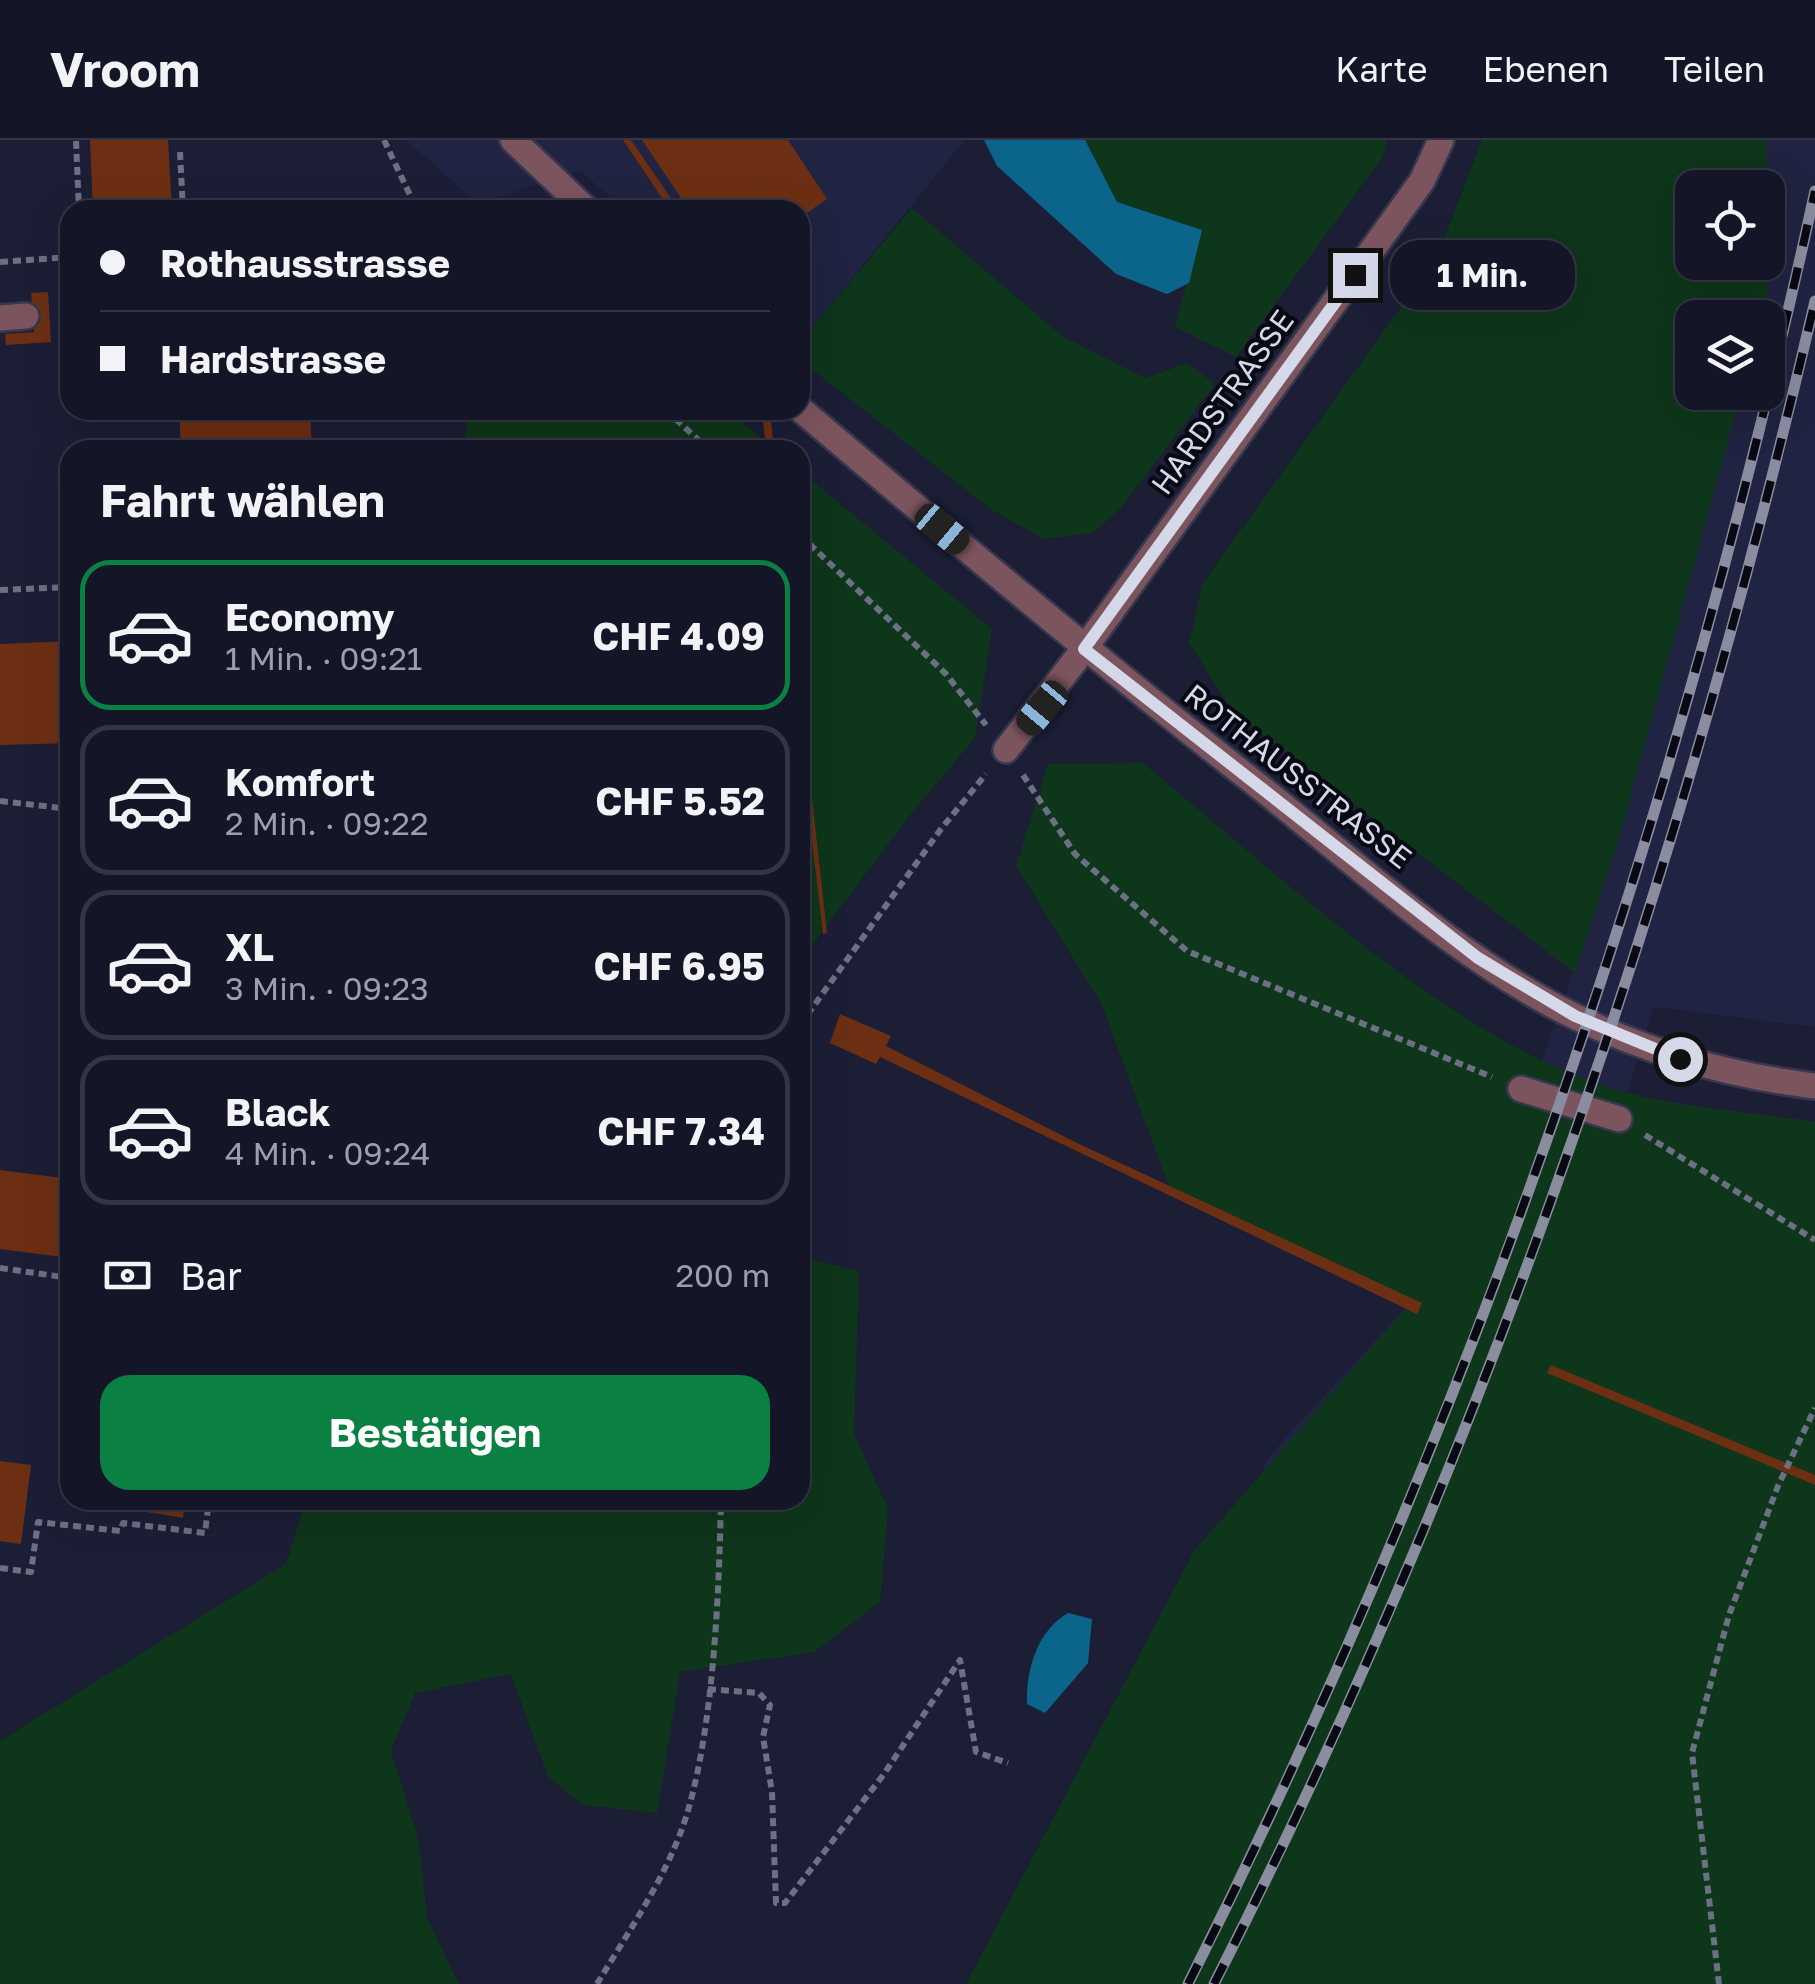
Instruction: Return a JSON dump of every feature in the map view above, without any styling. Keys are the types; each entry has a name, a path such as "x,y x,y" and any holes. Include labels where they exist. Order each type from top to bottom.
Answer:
{"street":[{"path":"514,140 577,200"},
{"name":"HARDSTRASSE","path":"1006,750 1084,649 1422,181 1442,140"},
{"name":"ROTHAUSSTRASSE","path":"810,417 1084,649 1478,958 1575,1016 1697,1064 1749,1078 1815,1086"},
{"path":"1521,1089 1618,1119"}],"path":[{"path":"384,140 412,200"},
{"path":"76,141 79,200"},
{"path":"180,152 182,200"},
{"path":"0,262 60,257"},
{"path":"677,420 698,440"},
{"path":"810,544 946,674 1006,750 1075,854 1187,950 1521,1089"},
{"path":"0,590 60,588"},
{"path":"810,1011 940,828 1006,750"},
{"path":"0,801 60,809"},
{"path":"1618,1119 1815,1240"},
{"path":"0,1268 60,1277"},
{"path":"1719,1984 1692,1753 1728,1615 1778,1486 1815,1408"},
{"path":"0,1568 31,1572 38,1522 120,1531 123,1523 205,1533 208,1510"},
{"path":"597,1984 643,1908 689,1808 708,1689 719,1510"},
{"path":"708,1689 759,1693 770,1705 763,1737 776,1842 776,1904 785,1904 884,1774 960,1660 976,1752 1008,1763"}],"shaded area":[{"path":"406,140 965,140 810,330 810,200 614,200 580,171 490,200 474,200"},
{"path":"984,140 1085,140 1117,202 1202,230 1189,283 1167,294 1116,274 997,166"},
{"path":"1766,140 1815,140 1815,1027 1654,1007 1619,1119 1005,1984 1270,1455 1412,1300 1537,1075 1618,842 1736,410 1785,410 1785,300 1766,300 1768,280 1785,280 1785,170 1766,170"},
{"path":"1068,1613 1092,1619 1088,1663 1045,1713 1027,1704 1031,1665 1048,1630"}],"green space":[{"path":"1085,140 1387,140 1382,158 1236,357 1175,327 1201,230 1117,202"},
{"path":"1482,140 1766,140 1767,170 1675,170 1675,280 1768,280 1768,293 1766,300 1675,300 1675,410 1736,410 1618,842 1575,973 1233,712 1189,643 1203,583 1437,257"},
{"path":"912,208 1062,336 1145,378 1187,363 1215,384 1120,509 1093,533 1044,539 992,510 810,368 810,330"},
{"path":"466,420 739,420 763,440 466,440"},
{"path":"810,479 992,629 975,738 910,815 810,948"},
{"path":"1143,763 1373,953 1436,999 1501,1039 1565,1071 1628,1093 1815,1122 1815,1984 966,1984 1194,1551 1412,1301 1169,1186 1101,1003 1016,866 1048,764"},
{"path":"810,1259 859,1271 854,1434 888,1509 880,1602 814,1652 680,1672 657,1813 583,1805 548,1777 511,1674 415,1693 391,1751 418,1838 428,1920 459,1984 0,1984 0,1741 286,1564 303,1510 810,1510"}],"building":[{"path":"90,140 168,140 171,200 93,200"},
{"path":"623,140 631,140 672,200 663,200"},
{"path":"642,140 788,140 827,199 810,211 810,200 682,200"},
{"path":"48,292 51,342 6,345 5,334 34,332 31,293"},
{"path":"180,420 310,420 312,440 180,440"},
{"path":"763,420 771,420 773,440 765,440"},
{"path":"60,641 60,743 0,745 0,644"},
{"path":"810,781 827,933 823,934 810,824"},
{"path":"840,1014 891,1036 886,1046 1077,1143 1422,1303 1417,1314 880,1057 876,1064 830,1043"},
{"path":"0,1170 60,1178 60,1257 0,1249"},
{"path":"1551,1365 1815,1475 1815,1485 1547,1373"},
{"path":"0,1461 31,1465 21,1544 0,1541"},
{"path":"135,1510 184,1510 183,1518"}],"railway":[{"path":"1188,1984 1292,1770 1388,1552 1476,1331 1558,1107 1633,881 1700,653 1761,423 1815,191"},
{"path":"1214,1984 1312,1783 1403,1578 1487,1371 1565,1160 1637,948 1702,734 1815,301"}],"route":[{"path":"1355,275 1084,649 1478,958 1575,1016 1680,1059"}]}
